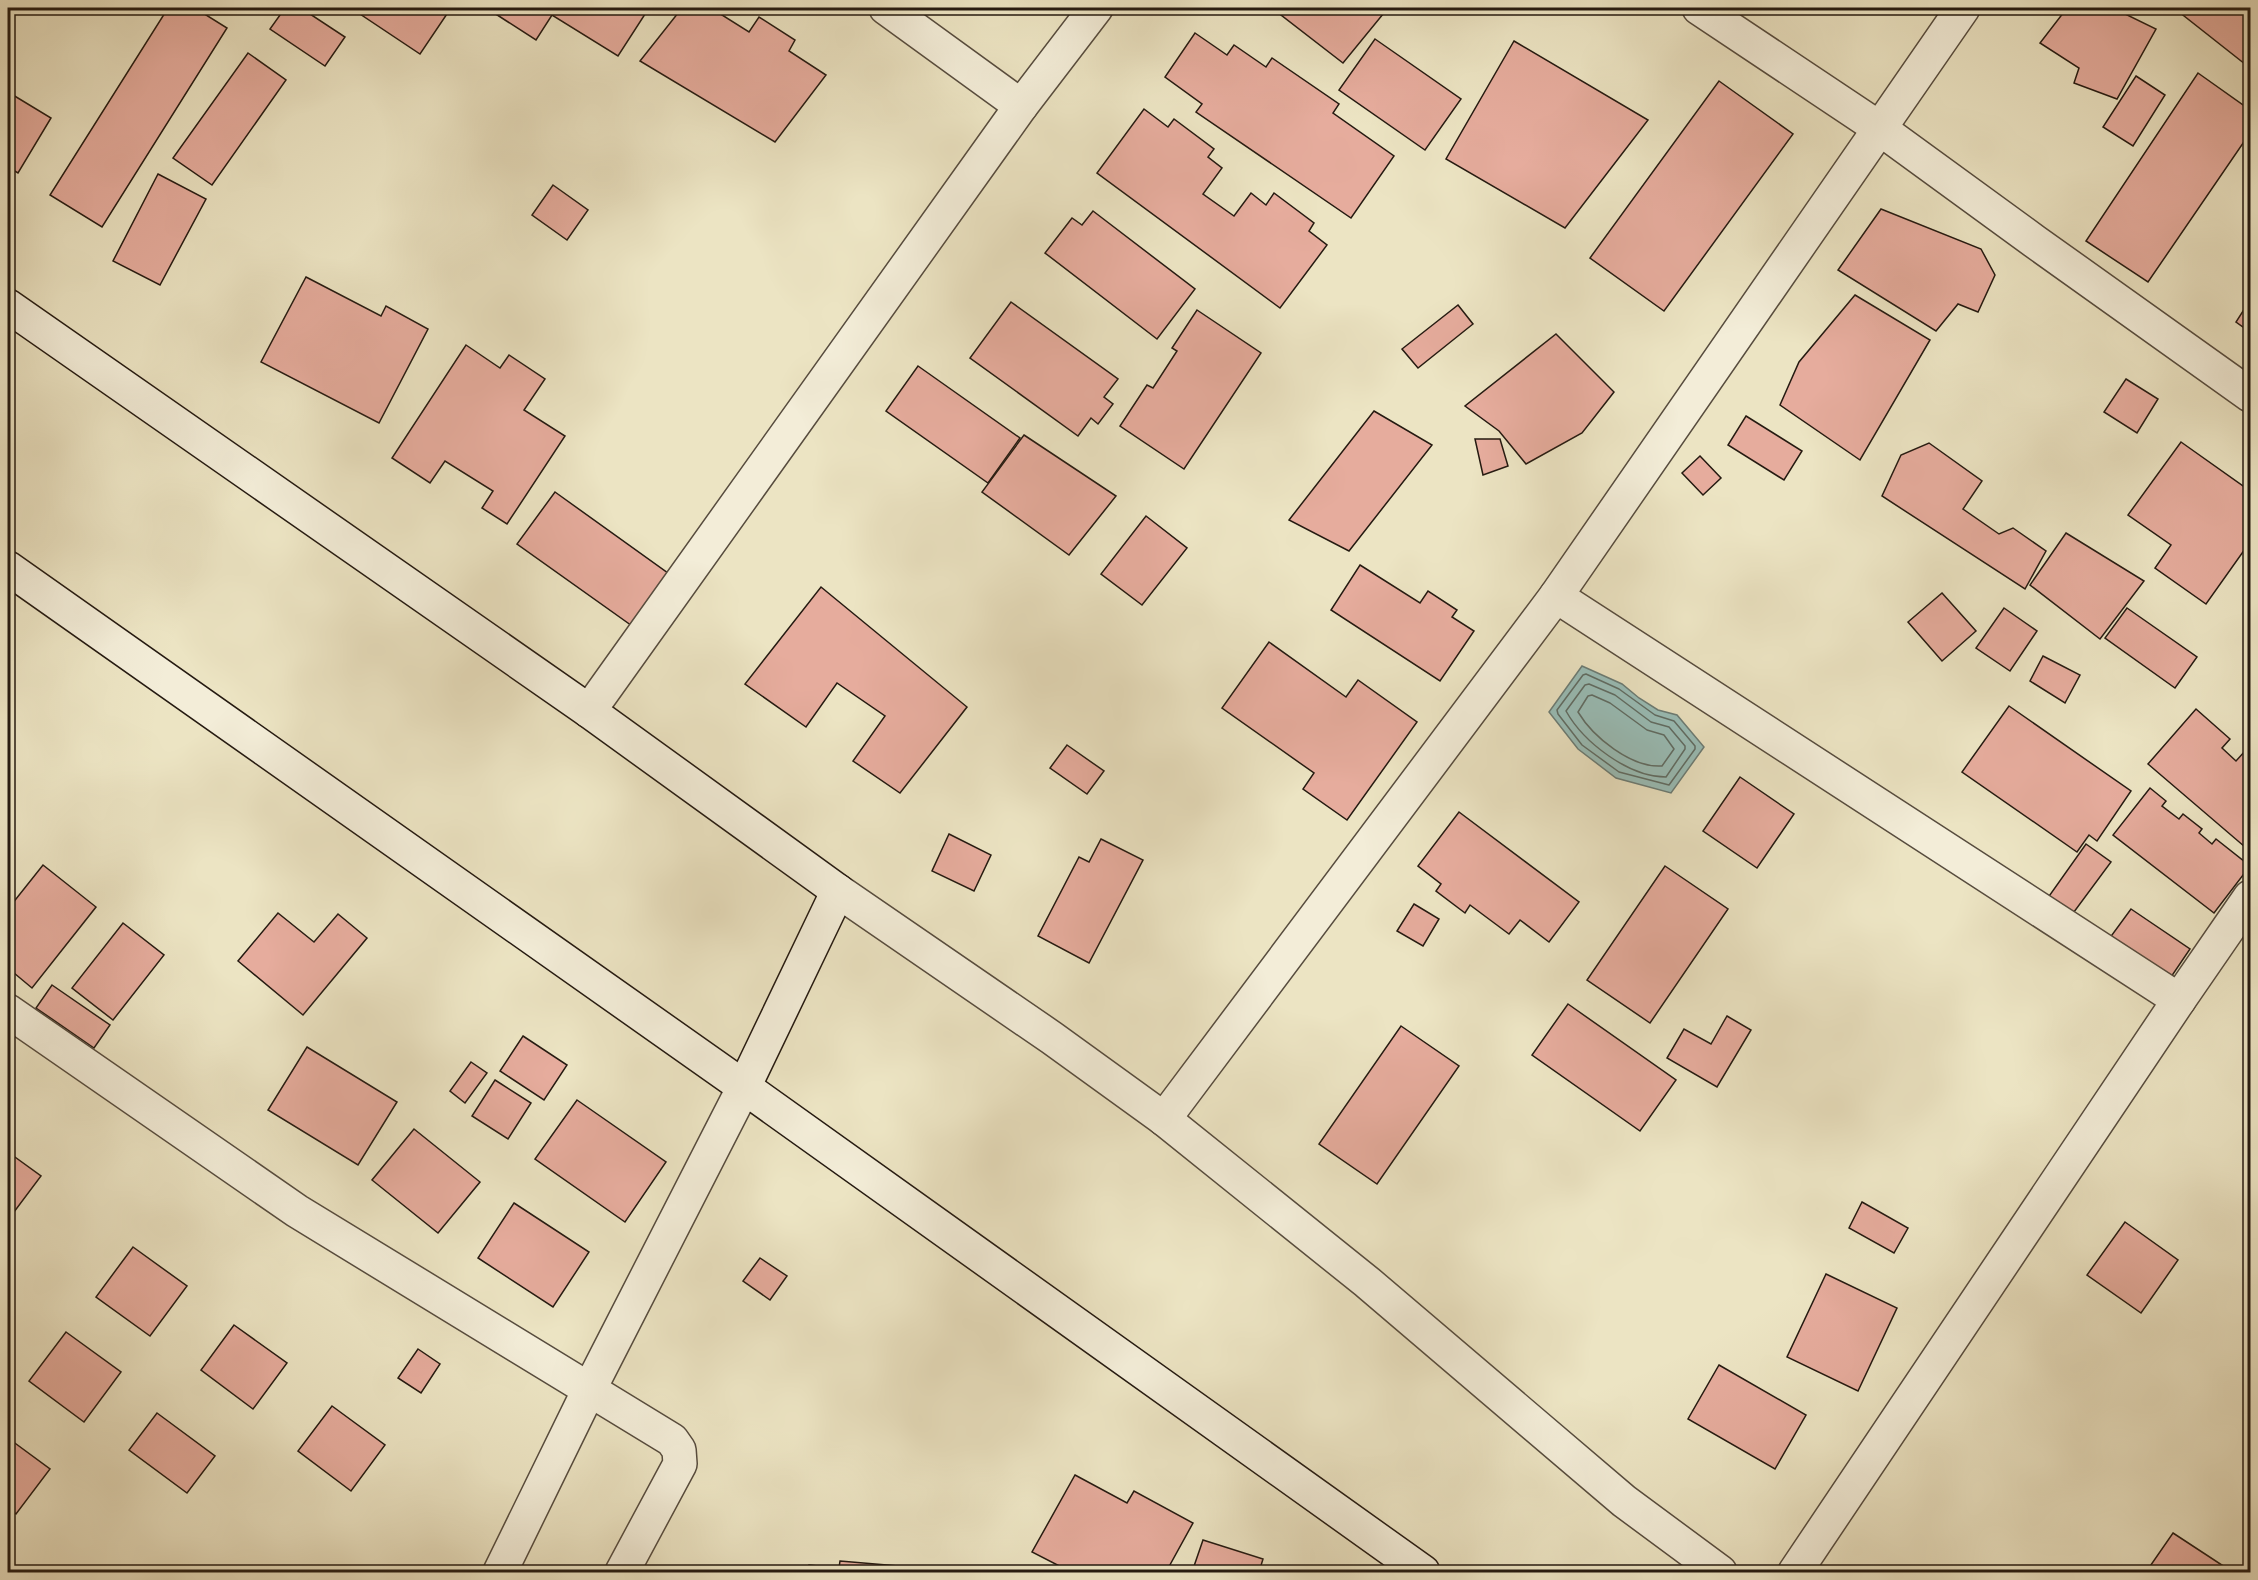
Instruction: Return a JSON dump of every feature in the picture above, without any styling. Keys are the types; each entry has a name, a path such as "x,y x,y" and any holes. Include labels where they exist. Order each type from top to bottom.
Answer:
{"street":[{"path":"886,8 1021,106"},
{"path":"589,711 1021,106 1096,8"},
{"path":"1699,8 1879,128 2034,242 2250,395"},
{"path":"1164,1119 1556,596 1963,8"},
{"path":"8,306 589,711 838,891 1042,1031 1164,1119 1367,1282 1624,1501 1720,1572"},
{"path":"8,568 744,1087 1423,1572"},
{"path":"1556,596 2179,1000"},
{"path":"500,1572 589,1390 744,1087 838,891"},
{"path":"1795,1572 2250,897"},
{"path":"8,1011 297,1211 672,1440 679,1450 680,1464 622,1572"}],"water":[{"path":"1582,666 1622,684 1658,710 1677,715 1704,747 1671,793 1616,778 1578,749 1549,712"}],"building":[{"path":"168,8 195,8 227,28 102,227 50,195"},
{"path":"285,8 301,8 345,37 325,66 270,29"},
{"path":"351,8 451,8 420,54"},
{"path":"493,8 649,8 618,56 552,15 536,40 491,11"},
{"path":"682,8 711,8 749,32 759,17 795,40 789,51 826,75 775,142 640,61"},
{"path":"1272,8 1388,8 1343,63"},
{"path":"2067,8 2113,8 2156,29 2117,99 2074,83 2079,68 2040,43"},
{"path":"2174,8 2250,8 2250,68"},
{"path":"1195,33 1227,55 1234,45 1266,67 1272,58 1339,104 1333,113 1394,156 1351,218 1196,112 1202,104 1165,77"},
{"path":"1375,39 1461,99 1425,150 1339,90"},
{"path":"1514,41 1648,120 1565,228 1446,159"},
{"path":"248,53 286,80 212,185 173,158"},
{"path":"2198,73 2250,110 2250,133 2148,282 2086,241"},
{"path":"2136,76 2165,95 2133,146 2103,127"},
{"path":"1719,81 1793,134 1664,311 1590,258"},
{"path":"8,92 51,118 18,173 8,167"},
{"path":"1144,109 1168,127 1174,119 1214,149 1208,157 1222,168 1203,194 1234,216 1251,193 1266,205 1274,193 1314,223 1309,231 1327,245 1280,308 1097,173"},
{"path":"158,174 206,199 160,285 113,261"},
{"path":"553,185 588,210 567,240 532,215"},
{"path":"1881,209 1981,249 1995,275 1978,312 1958,304 1936,331 1838,270"},
{"path":"1093,211 1195,289 1157,339 1045,253 1072,218 1082,225"},
{"path":"306,277 381,316 386,306 428,329 379,423 261,362"},
{"path":"1855,295 1930,340 1860,460 1780,405 1799,362"},
{"path":"2250,300 2250,332 2236,322"},
{"path":"1011,302 1118,379 1104,397 1113,404 1098,424 1091,418 1078,436 970,358"},
{"path":"1458,305 1473,324 1418,368 1402,349"},
{"path":"1197,310 1261,353 1184,469 1120,426 1147,385 1153,388 1177,351 1172,348"},
{"path":"1556,334 1614,392 1582,433 1526,464 1499,431 1465,406"},
{"path":"466,345 500,368 509,355 545,379 524,410 565,436 507,524 482,508 493,491 445,461 430,483 392,458"},
{"path":"918,366 1020,438 988,483 886,411"},
{"path":"2126,379 2158,399 2137,433 2104,412"},
{"path":"1374,411 1432,445 1349,551 1289,520"},
{"path":"1746,416 1802,451 1784,480 1728,445"},
{"path":"1024,435 1116,496 1069,555 982,492"},
{"path":"1475,439 1500,439 1508,466 1483,475"},
{"path":"2181,442 2250,491 2250,542 2206,604 2155,568 2171,545 2128,515"},
{"path":"1929,443 1982,481 1963,509 1999,534 2013,528 2046,551 2025,589 1882,496 1901,455"},
{"path":"1700,456 1721,478 1703,495 1682,473"},
{"path":"555,492 672,576 635,628 517,544"},
{"path":"1146,516 1187,548 1142,605 1101,574"},
{"path":"2066,533 2144,581 2100,639 2030,585"},
{"path":"1360,565 1420,603 1428,591 1457,610 1452,617 1474,631 1440,681 1331,610"},
{"path":"821,587 967,707 900,793 853,761 885,716 837,683 806,727 745,684"},
{"path":"1942,593 1976,631 1942,661 1908,622"},
{"path":"2004,608 2037,631 2010,671 1976,648"},
{"path":"2127,608 2197,657 2175,688 2105,638"},
{"path":"1269,642 1346,697 1358,680 1417,722 1347,820 1303,789 1314,773 1222,708"},
{"path":"2043,656 2080,675 2065,703 2030,681"},
{"path":"2009,706 2131,791 2097,841 2089,835 2077,852 1962,772"},
{"path":"2196,709 2230,739 2222,748 2236,761 2245,751 2250,756 2250,840 2245,847 2148,764"},
{"path":"1067,745 1104,771 1087,794 1050,768"},
{"path":"1740,777 1794,814 1757,868 1703,831"},
{"path":"2150,788 2166,801 2162,806 2179,819 2183,814 2202,829 2199,833 2212,844 2216,839 2250,866 2214,913 2113,835"},
{"path":"1459,812 1579,902 1549,942 1520,920 1509,934 1470,905 1465,913 1436,891 1441,884 1418,866"},
{"path":"949,834 991,855 974,891 932,871"},
{"path":"1101,839 1143,860 1089,963 1038,936 1079,857 1089,862"},
{"path":"2086,844 2111,862 2071,916 2047,899"},
{"path":"43,865 96,907 32,988 8,968 8,909"},
{"path":"1665,866 1728,909 1650,1023 1587,980"},
{"path":"1414,904 1439,919 1423,946 1397,931"},
{"path":"2131,909 2190,949 2169,980 2109,939"},
{"path":"278,913 314,942 338,914 367,938 303,1015 238,961"},
{"path":"123,923 164,955 113,1020 72,988"},
{"path":"52,985 110,1025 94,1048 36,1008"},
{"path":"1568,1004 1676,1080 1640,1131 1532,1055"},
{"path":"1727,1016 1751,1030 1717,1087 1667,1058 1684,1029 1711,1044"},
{"path":"1401,1026 1459,1066 1377,1184 1319,1144"},
{"path":"523,1036 567,1065 544,1100 500,1071"},
{"path":"307,1047 397,1102 358,1165 268,1110"},
{"path":"471,1062 487,1073 465,1103 450,1091"},
{"path":"495,1080 531,1103 508,1139 472,1116"},
{"path":"577,1100 666,1162 625,1222 535,1159"},
{"path":"414,1129 480,1182 438,1233 372,1180"},
{"path":"8,1152 41,1176 8,1220"},
{"path":"1862,1202 1908,1228 1894,1253 1849,1228"},
{"path":"514,1203 589,1252 553,1307 478,1258"},
{"path":"2125,1222 2178,1260 2141,1313 2087,1275"},
{"path":"133,1247 187,1286 150,1336 96,1297"},
{"path":"760,1258 787,1276 770,1300 743,1281"},
{"path":"1826,1274 1897,1308 1858,1391 1787,1357"},
{"path":"234,1325 287,1363 253,1409 201,1370"},
{"path":"66,1332 121,1372 84,1422 29,1381"},
{"path":"418,1349 440,1364 421,1393 398,1378"},
{"path":"1719,1365 1806,1415 1775,1469 1688,1419"},
{"path":"332,1406 385,1445 351,1491 298,1451"},
{"path":"157,1413 215,1456 187,1493 129,1450"},
{"path":"8,1438 50,1469 16,1514 8,1508"},
{"path":"1075,1475 1127,1503 1134,1491 1193,1523 1166,1572 1071,1572 1032,1552"},
{"path":"2173,1533 2228,1569 2226,1572 2146,1572"},
{"path":"1203,1540 1263,1559 1259,1572 1192,1572"},
{"path":"840,1561 969,1572 808,1572 809,1565 839,1568"}]}
